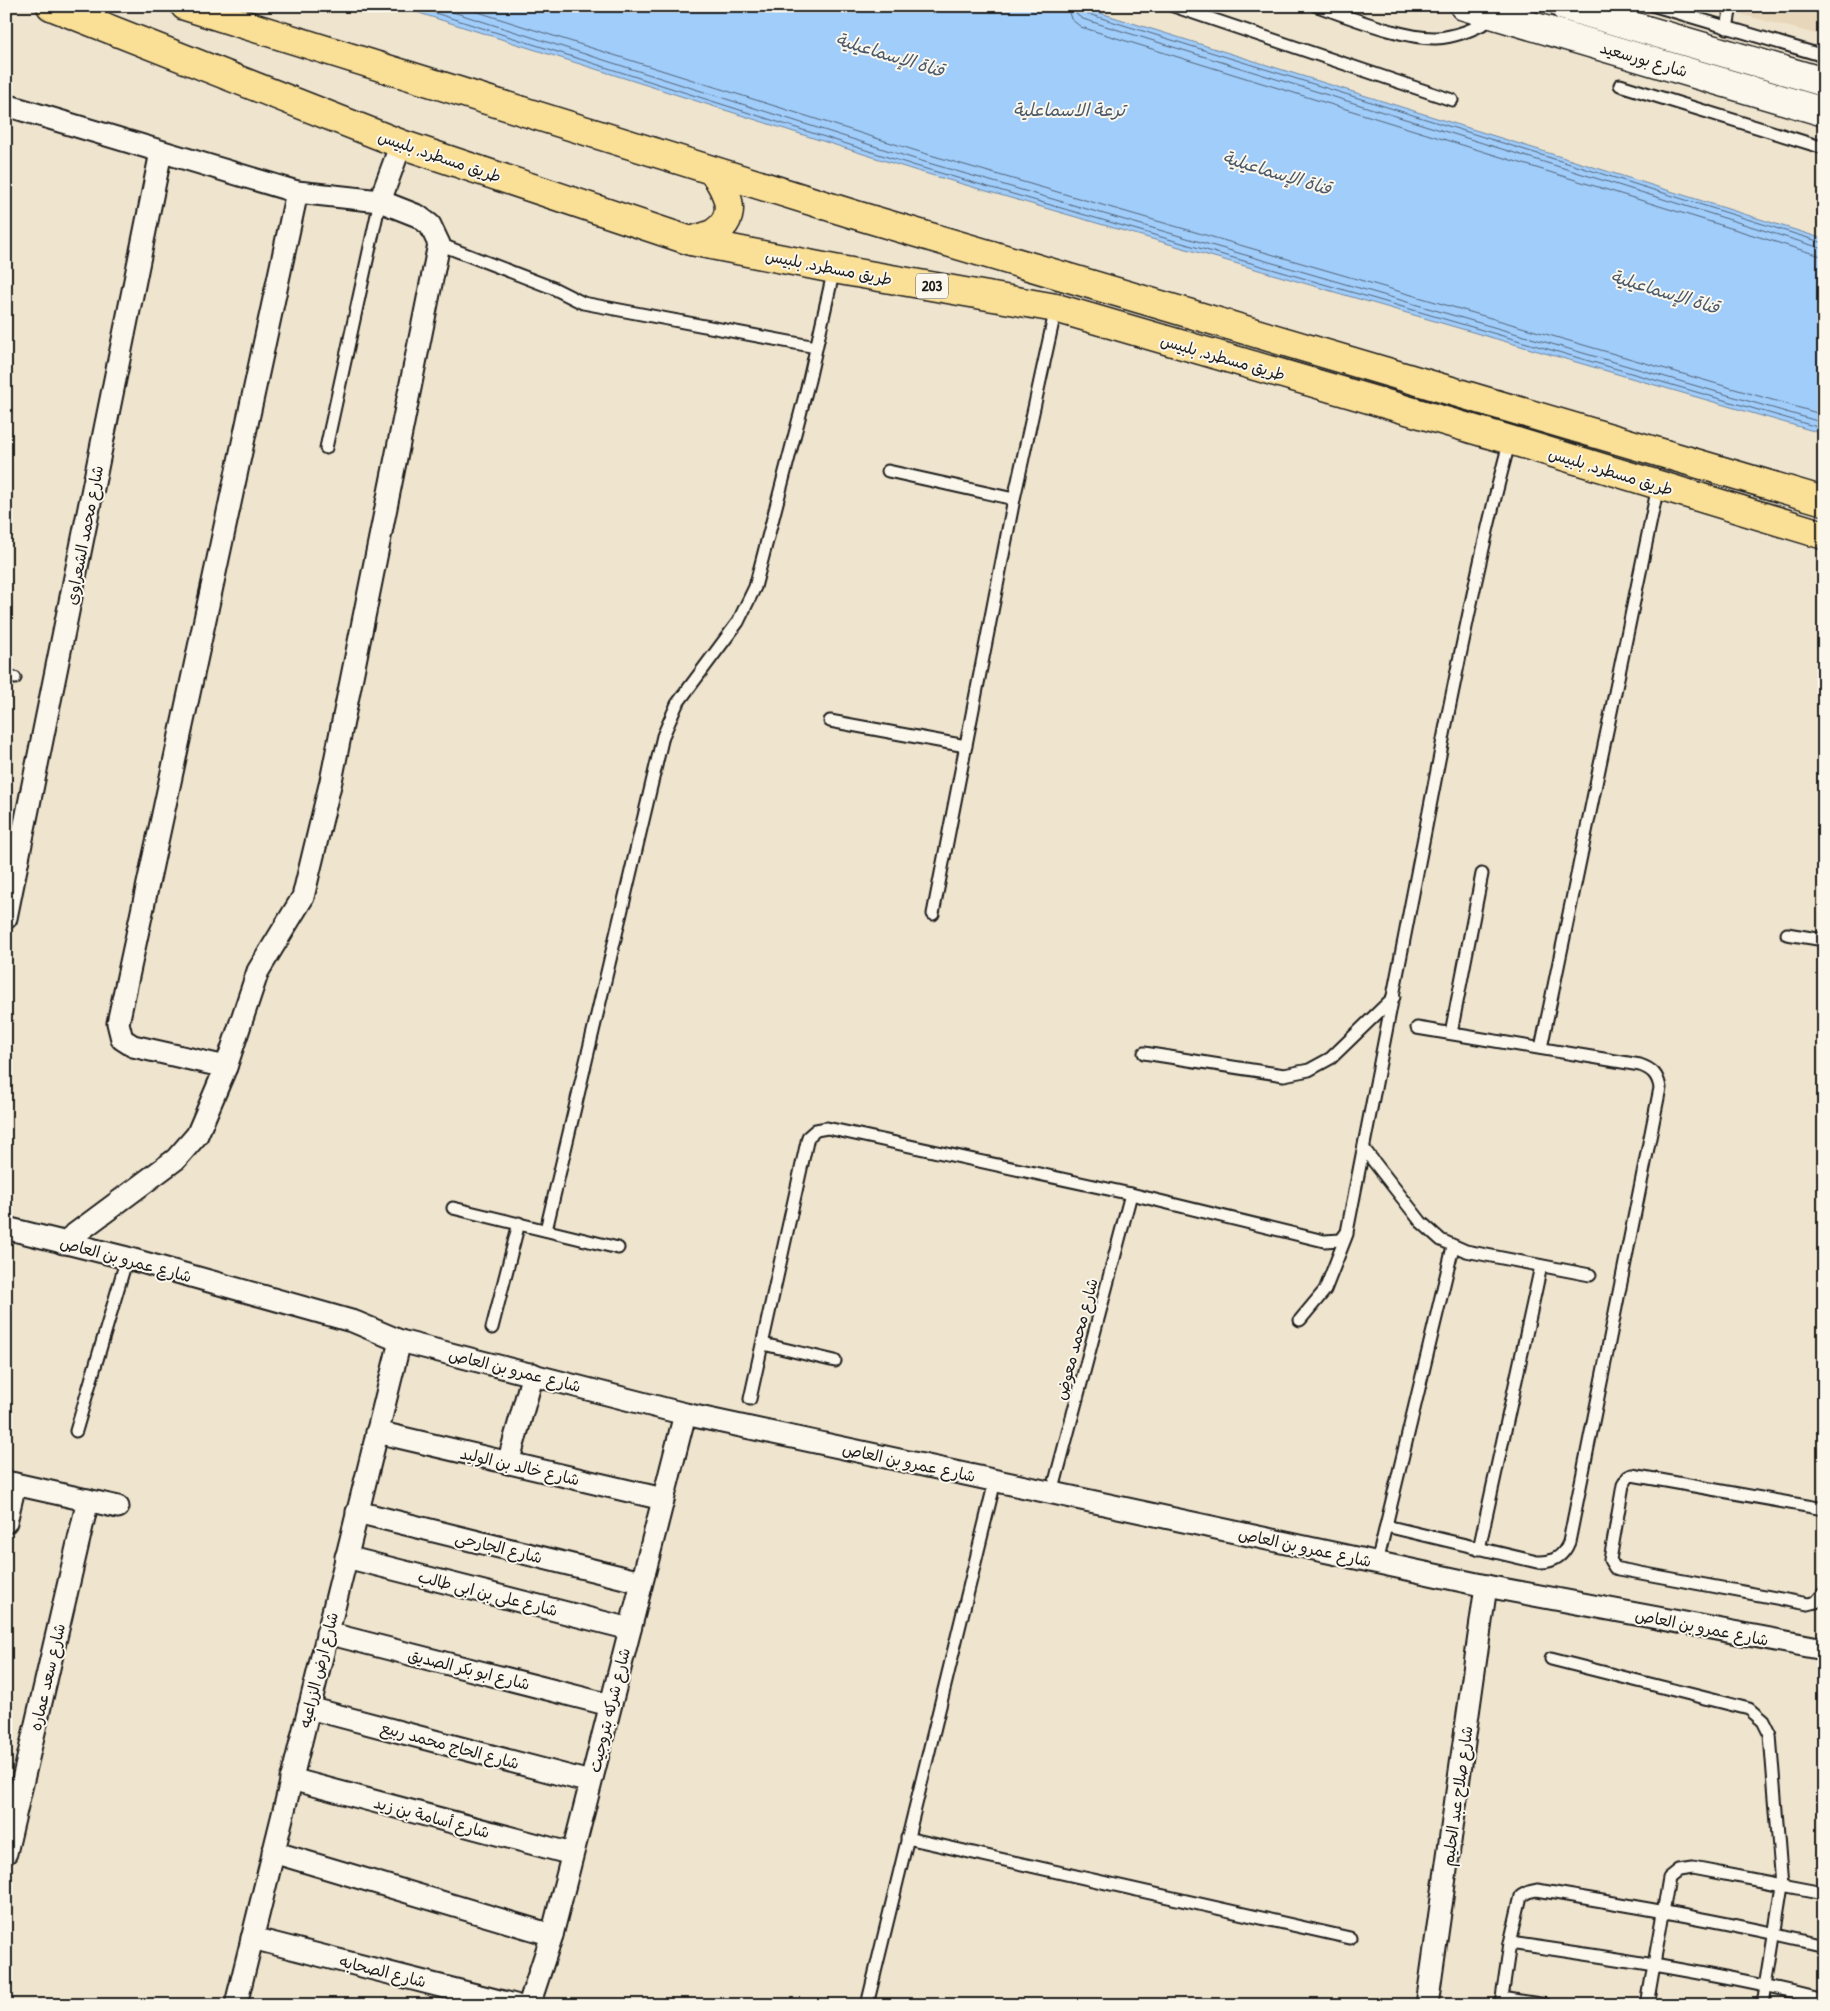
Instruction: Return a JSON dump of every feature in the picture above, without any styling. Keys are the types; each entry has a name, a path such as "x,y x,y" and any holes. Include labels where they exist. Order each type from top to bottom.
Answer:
{"main road":[{"name":"طريق مسطرد, بلبيس","path":"51,6 400,144 691,240 834,269 1056,308 1510,440 1824,535"},
{"name":"طريق مسطرد, بلبيس","path":"185,6 866,218 1824,501"},
{"name":"شارع بورسعيد","path":"1464,6 1824,112"},
{"name":"شارع بورسعيد","path":"1564,6 1824,82"},
{"path":"691,240 714,233 727,221 730,203 724,186 713,171"}],"street":[{"path":"6,104 297,192 380,201 418,216 430,225 439,244 332,781 303,897 258,971 226,1067 197,1135 176,1159 63,1243"},
{"path":"380,201 400,144"},
{"name":"شارع محمد الشعراوى","path":"6,918 161,152"},
{"path":"226,1067 133,1046 122,1039 118,1023 297,192"},
{"name":"شارع عمرو بن العاص","path":"6,1228 127,1258 355,1322 400,1341 685,1414 1486,1586 1824,1649"},
{"name":"شارع ارض الزراعيه","path":"237,2000 400,1341"},
{"path":"508,1463 533,1374"},
{"name":"شارع شركه بتروجيت","path":"529,2005 552,1935 685,1414"},
{"name":"شارع خالد بن الوليد","path":"377,1432 663,1499"},
{"path":"6,1522 11,1483 118,1507"},
{"name":"شارع سعد عماره","path":"6,1853 88,1500"},
{"name":"شارع الجارحى","path":"357,1512 641,1582"},
{"name":"شارع على بن ابى طالب","path":"346,1557 630,1629"},
{"name":"شارع صلاح عبد الحليم","path":"1427,2005 1486,1586"},
{"name":"شارع ابو بكر الصديق","path":"328,1633 610,1704"},
{"name":"شارع الحاج محمد ربيع","path":"309,1708 590,1782"},
{"name":"شارع أسامة بن زيد","path":"291,1779 572,1854"},
{"path":"273,1852 552,1935"},
{"name":"شارع الصحابه","path":"252,1938 515,2005"}],"lane":[{"path":"1173,6 1452,100"},
{"path":"1317,6 1416,37 1438,38 1462,32 1477,28 1498,16"},
{"path":"1655,6 1824,56"},
{"path":"1728,28 1732,6"},
{"path":"1620,85 1824,148"},
{"path":"326,448 380,201"},
{"path":"439,244 553,288 583,303 816,347"},
{"path":"546,1230 663,736 677,704 738,622 755,587 834,269"},
{"path":"933,914 1014,499 1056,308"},
{"path":"1300,1320 1325,1290 1347,1232 1425,829 1488,521 1510,440"},
{"path":"888,471 1014,499"},
{"path":"1541,1048 1658,486"},
{"path":"830,721 966,746"},
{"path":"1451,1033 1482,874"},
{"path":"1787,934 1824,940"},
{"path":"1144,1053 1271,1074 1296,1073 1320,1065 1331,1058 1394,997"},
{"path":"1386,1526 1479,1549 1544,1562 1557,1558 1566,1548 1569,1542 1659,1094 1659,1081 1646,1067 1417,1028"},
{"path":"750,1399 808,1137 816,1130 827,1128 1131,1194 1324,1241 1341,1240 1347,1232"},
{"path":"1364,1149 1430,1232 1453,1247 1590,1275"},
{"name":"شارع محمد معوض","path":"1052,1493 1131,1194"},
{"path":"453,1208 618,1248"},
{"path":"492,1328 519,1224"},
{"path":"1377,1563 1453,1247"},
{"path":"76,1431 127,1258"},
{"path":"1479,1549 1541,1266"},
{"path":"763,1344 835,1361"},
{"path":"1824,1509 1632,1475 1628,1477 1623,1485 1610,1560 1619,1570 1808,1604 1816,1602 1824,1592"},
{"path":"867,2005 995,1481"},
{"path":"1551,1659 1749,1709 1763,1721 1770,1735 1782,1886 1763,2005"},
{"path":"907,1838 1350,1938"},
{"path":"1647,2005 1669,1878 1679,1870 1693,1868 1824,1893"},
{"path":"1546,2005 1502,2002 1510,1943 1521,1896 1537,1890 1664,1911 1824,1945"},
{"path":"1510,1943 1654,1965 1766,1985 1824,2000"}],"shaded area":[{"path":"1709,6 1824,6 1824,36"}],"water":[{"name":"ترعة الاسماعلية","path":"397,6 1078,6 1824,239 1824,434 914,170"}],"water label":[{"name":"قناة الإسماعيلية","path":"890,55"},
{"name":"قناة الإسماعيلية","path":"1277,173"},
{"name":"قناة الإسماعيلية","path":"1665,292"}]}
